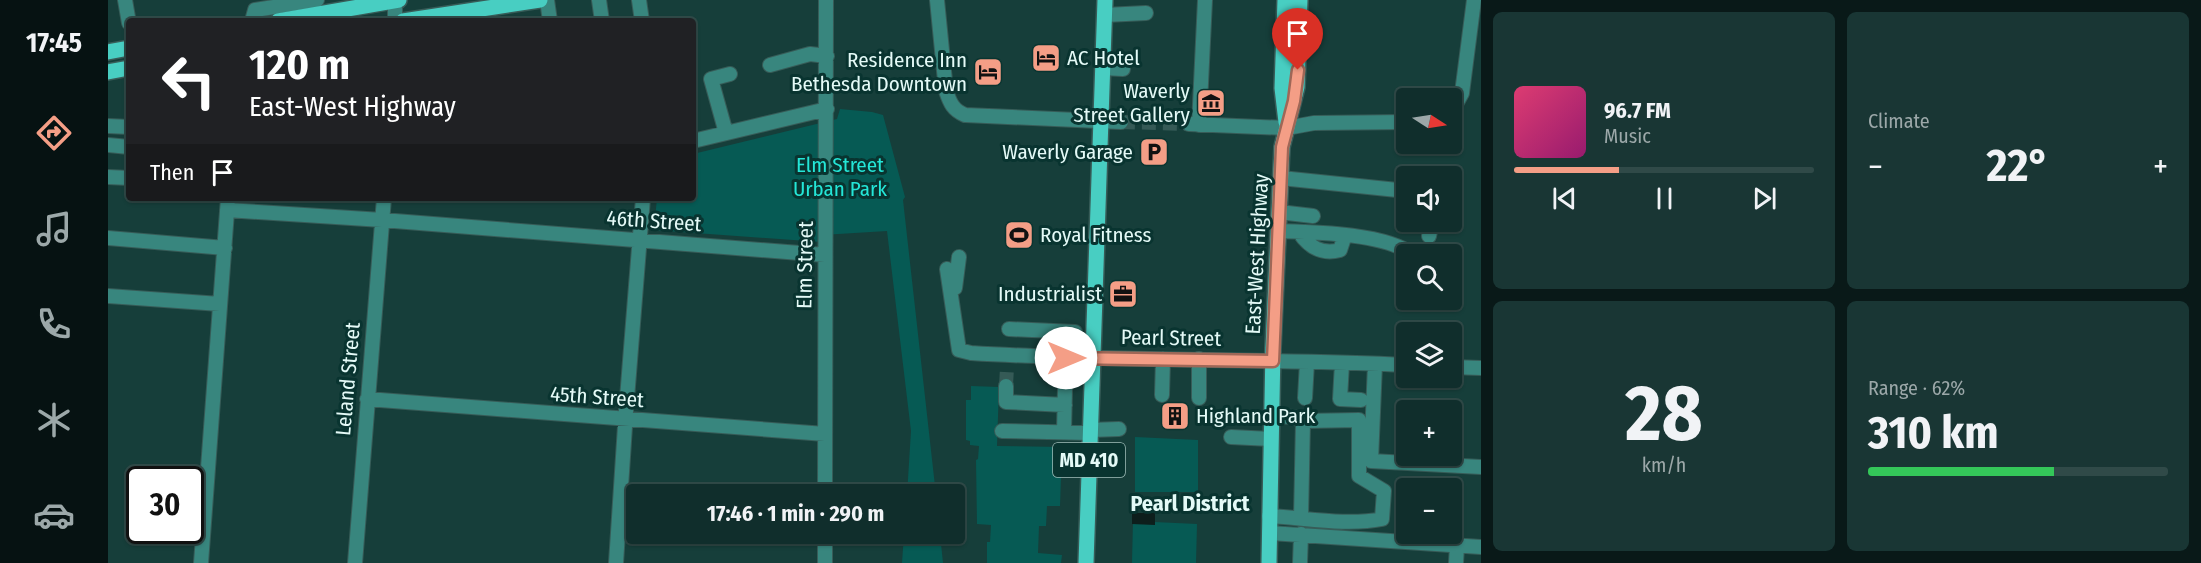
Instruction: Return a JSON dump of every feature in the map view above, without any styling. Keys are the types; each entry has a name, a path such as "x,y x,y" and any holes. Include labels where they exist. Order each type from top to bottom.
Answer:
{"main road":[{"path":"293,18 361,4 396,0"},
{"path":"423,18 540,0"},
{"name":"East-West Highway","path":"1285,0 1282,88 1287,128"},
{"name":"East-West Highway","path":"1269,563 1273,361 1282,147 1297,87 1300,0"},
{"name":"MD 410","path":"1086,563 1105,8"},
{"path":"108,52 126,49"},
{"path":"108,72 126,69"}],"street":[{"path":"125,0 128,18"},
{"path":"253,18 255,10 317,0"},
{"path":"395,18 396,0"},
{"path":"547,0 550,18"},
{"path":"599,0 602,18"},
{"path":"639,0 642,18"},
{"name":"Elm Street","path":"825,484 826,0"},
{"path":"937,0 946,91 954,109 965,116 1121,122"},
{"path":"1205,0 1196,68 1194,125 1287,128 1314,123 1396,122"},
{"path":"1462,93 1474,0"},
{"path":"1105,8 1146,13"},
{"path":"770,65 810,54 827,56"},
{"path":"1103,68 1123,69"},
{"path":"726,133 711,79 730,74"},
{"path":"696,140 827,109"},
{"path":"108,126 126,127"},
{"path":"108,146 126,147"},
{"path":"108,177 126,178"},
{"path":"1281,178 1396,190"},
{"name":"Leland Street","path":"355,563 384,201"},
{"path":"616,563 643,201"},
{"path":"201,563 228,204"},
{"name":"46th Street","path":"228,204 382,220 825,255"},
{"path":"1279,212 1313,216"},
{"path":"1279,231 1345,235 1378,241 1396,248"},
{"path":"108,238 225,248"},
{"path":"953,311 959,257"},
{"path":"947,269 953,311"},
{"path":"108,296 220,304"},
{"name":"Pearl Street","path":"953,311 959,350 1007,361 1036,357 1066,364 1093,358 1396,365"},
{"path":"1009,329 1075,332"},
{"path":"1036,330 1036,357"},
{"path":"1162,395 1163,359"},
{"path":"1198,398 1199,360"},
{"path":"1305,398 1307,362"},
{"path":"1341,363 1340,399 1361,400"},
{"path":"1375,364 1371,461 1481,467"},
{"path":"1462,367 1481,368"},
{"path":"1006,386 1006,402 1065,405"},
{"path":"1064,432 1065,388"},
{"name":"45th Street","path":"367,399 825,434"},
{"path":"1269,516 1319,520 1383,519 1384,491 1359,476 1359,420 1303,421 1293,417 1272,416"},
{"path":"1301,518 1303,421"},
{"path":"1002,431 1064,432 1119,429"},
{"path":"1231,437 1271,439"},
{"path":"1269,533 1481,547"},
{"path":"1300,563 1301,534"},
{"path":"825,544 825,563"},
{"path":"1456,563 1457,546"}],"green space":[{"name":"Elm Street Urban Park","path":"840,109 883,115 905,197 903,200 935,484 908,484 911,431 887,231 822,235 821,242 654,230 657,201 696,201 696,153 837,119"},
{"path":"971,386 999,387 997,446 1062,447 1060,506 1047,506 1046,526 1039,526 1038,553 1062,555 1061,563 987,563 987,542 990,542 991,525 977,524 976,460 979,446 970,445 970,441 966,440 966,400 971,400"},
{"path":"1135,437 1198,440 1198,492 1135,492"},
{"path":"1133,521 1197,524 1196,563 1132,563"},
{"path":"903,544 941,544 943,563 902,563"}],"shaded area":[{"path":"1134,513 1155,513 1155,525 1132,524"}],"tunnel":[{"path":"1121,122 1189,124"},
{"path":"1006,386 1007,367"},
{"path":"1065,388 1066,369"}],"place":[{"name":"AC Hotel","path":"1046,58"},
{"name":"Residence Inn Bethesda Downtown","path":"988,72"},
{"name":"Waverly Street Gallery","path":"1211,103"},
{"name":"Waverly Garage","path":"1154,152"},
{"name":"Royal Fitness","path":"1019,235"},
{"name":"Industrialist","path":"1123,294"},
{"name":"Highland Park","path":"1175,416"}],"district":[{"name":"Pearl District","path":"1190,503"}],"route":[{"path":"1066,358 1273,361 1282,147 1297,87 1298,70"}]}
